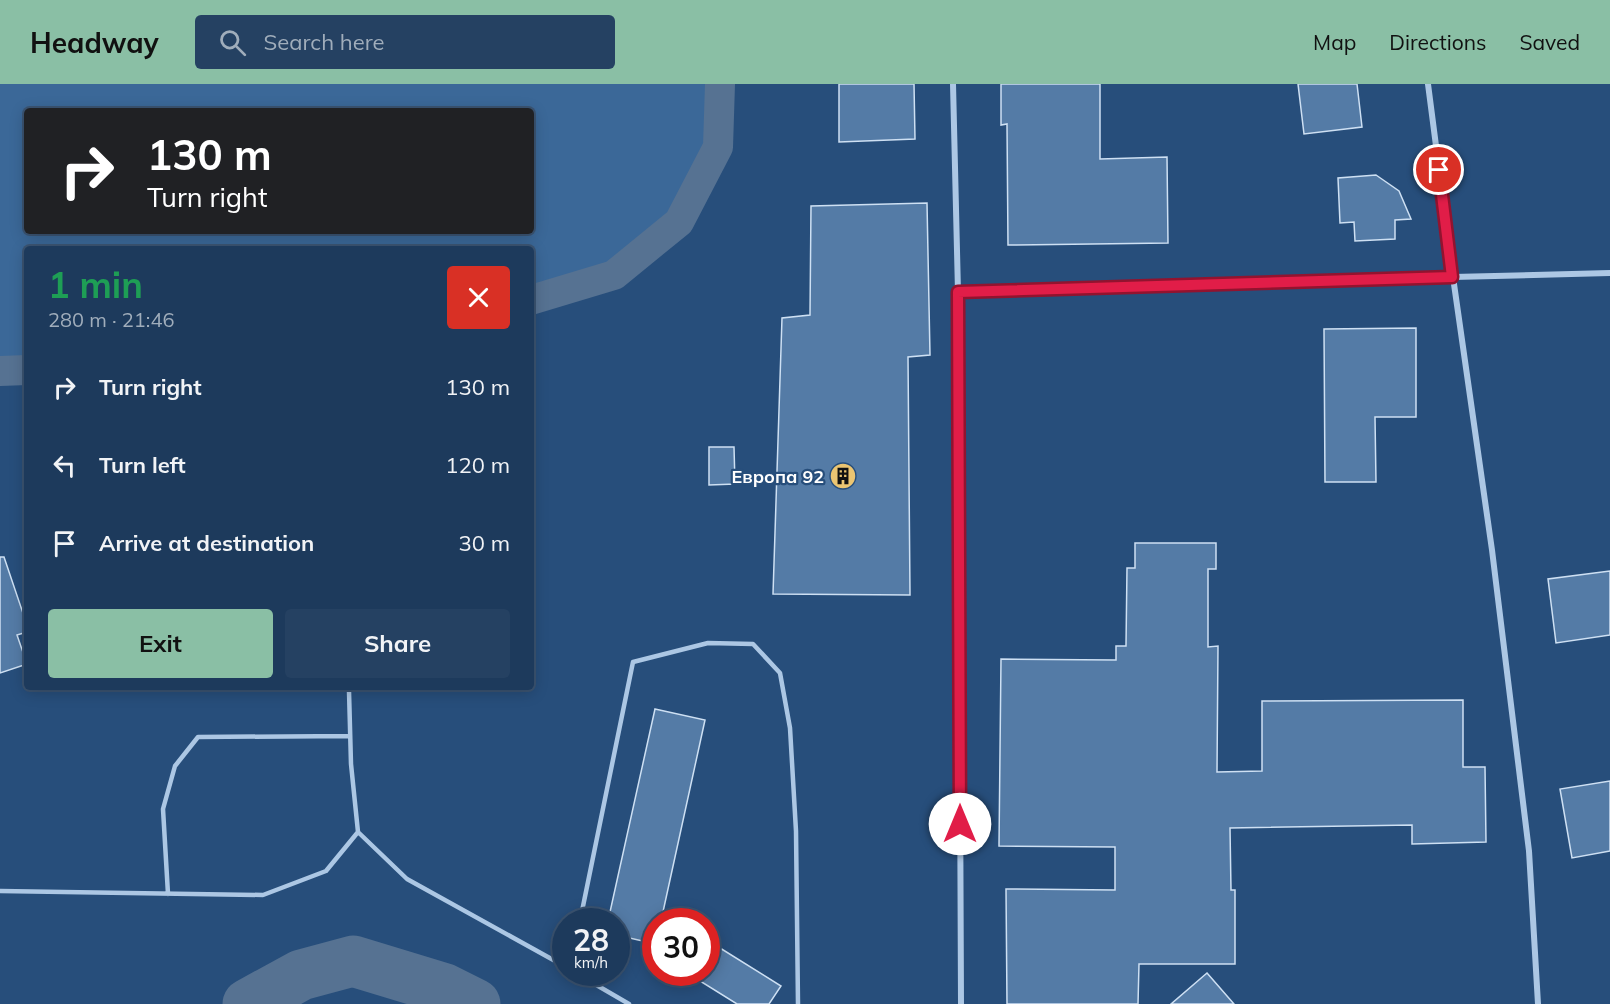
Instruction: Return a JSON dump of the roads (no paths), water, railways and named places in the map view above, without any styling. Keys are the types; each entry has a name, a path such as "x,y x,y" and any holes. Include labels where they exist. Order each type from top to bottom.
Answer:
{"street":[{"path":"953,84 958,292 962,1004"},
{"path":"1428,84 1452,277 1492,550 1529,852 1538,1004"},
{"path":"958,292 1610,273"}],"lane":[{"path":"583,908 633,662 708,643 753,644 780,673 790,728 796,831 798,1004"},
{"path":"348,690 358,832 407,879 552,959"},
{"path":"168,894 163,809 175,766 198,737 350,736"},
{"path":"0,891 263,895 326,871 358,832"},
{"path":"598,986 629,1004"}],"waterway":[{"path":"534,299 614,275 679,222 718,147 720,84"},
{"path":"0,371 24,370"},
{"path":"248,1004 301,975 353,961 445,989 475,1004"}],"place":[{"name":"Европа 92","path":"843,476"}]}
